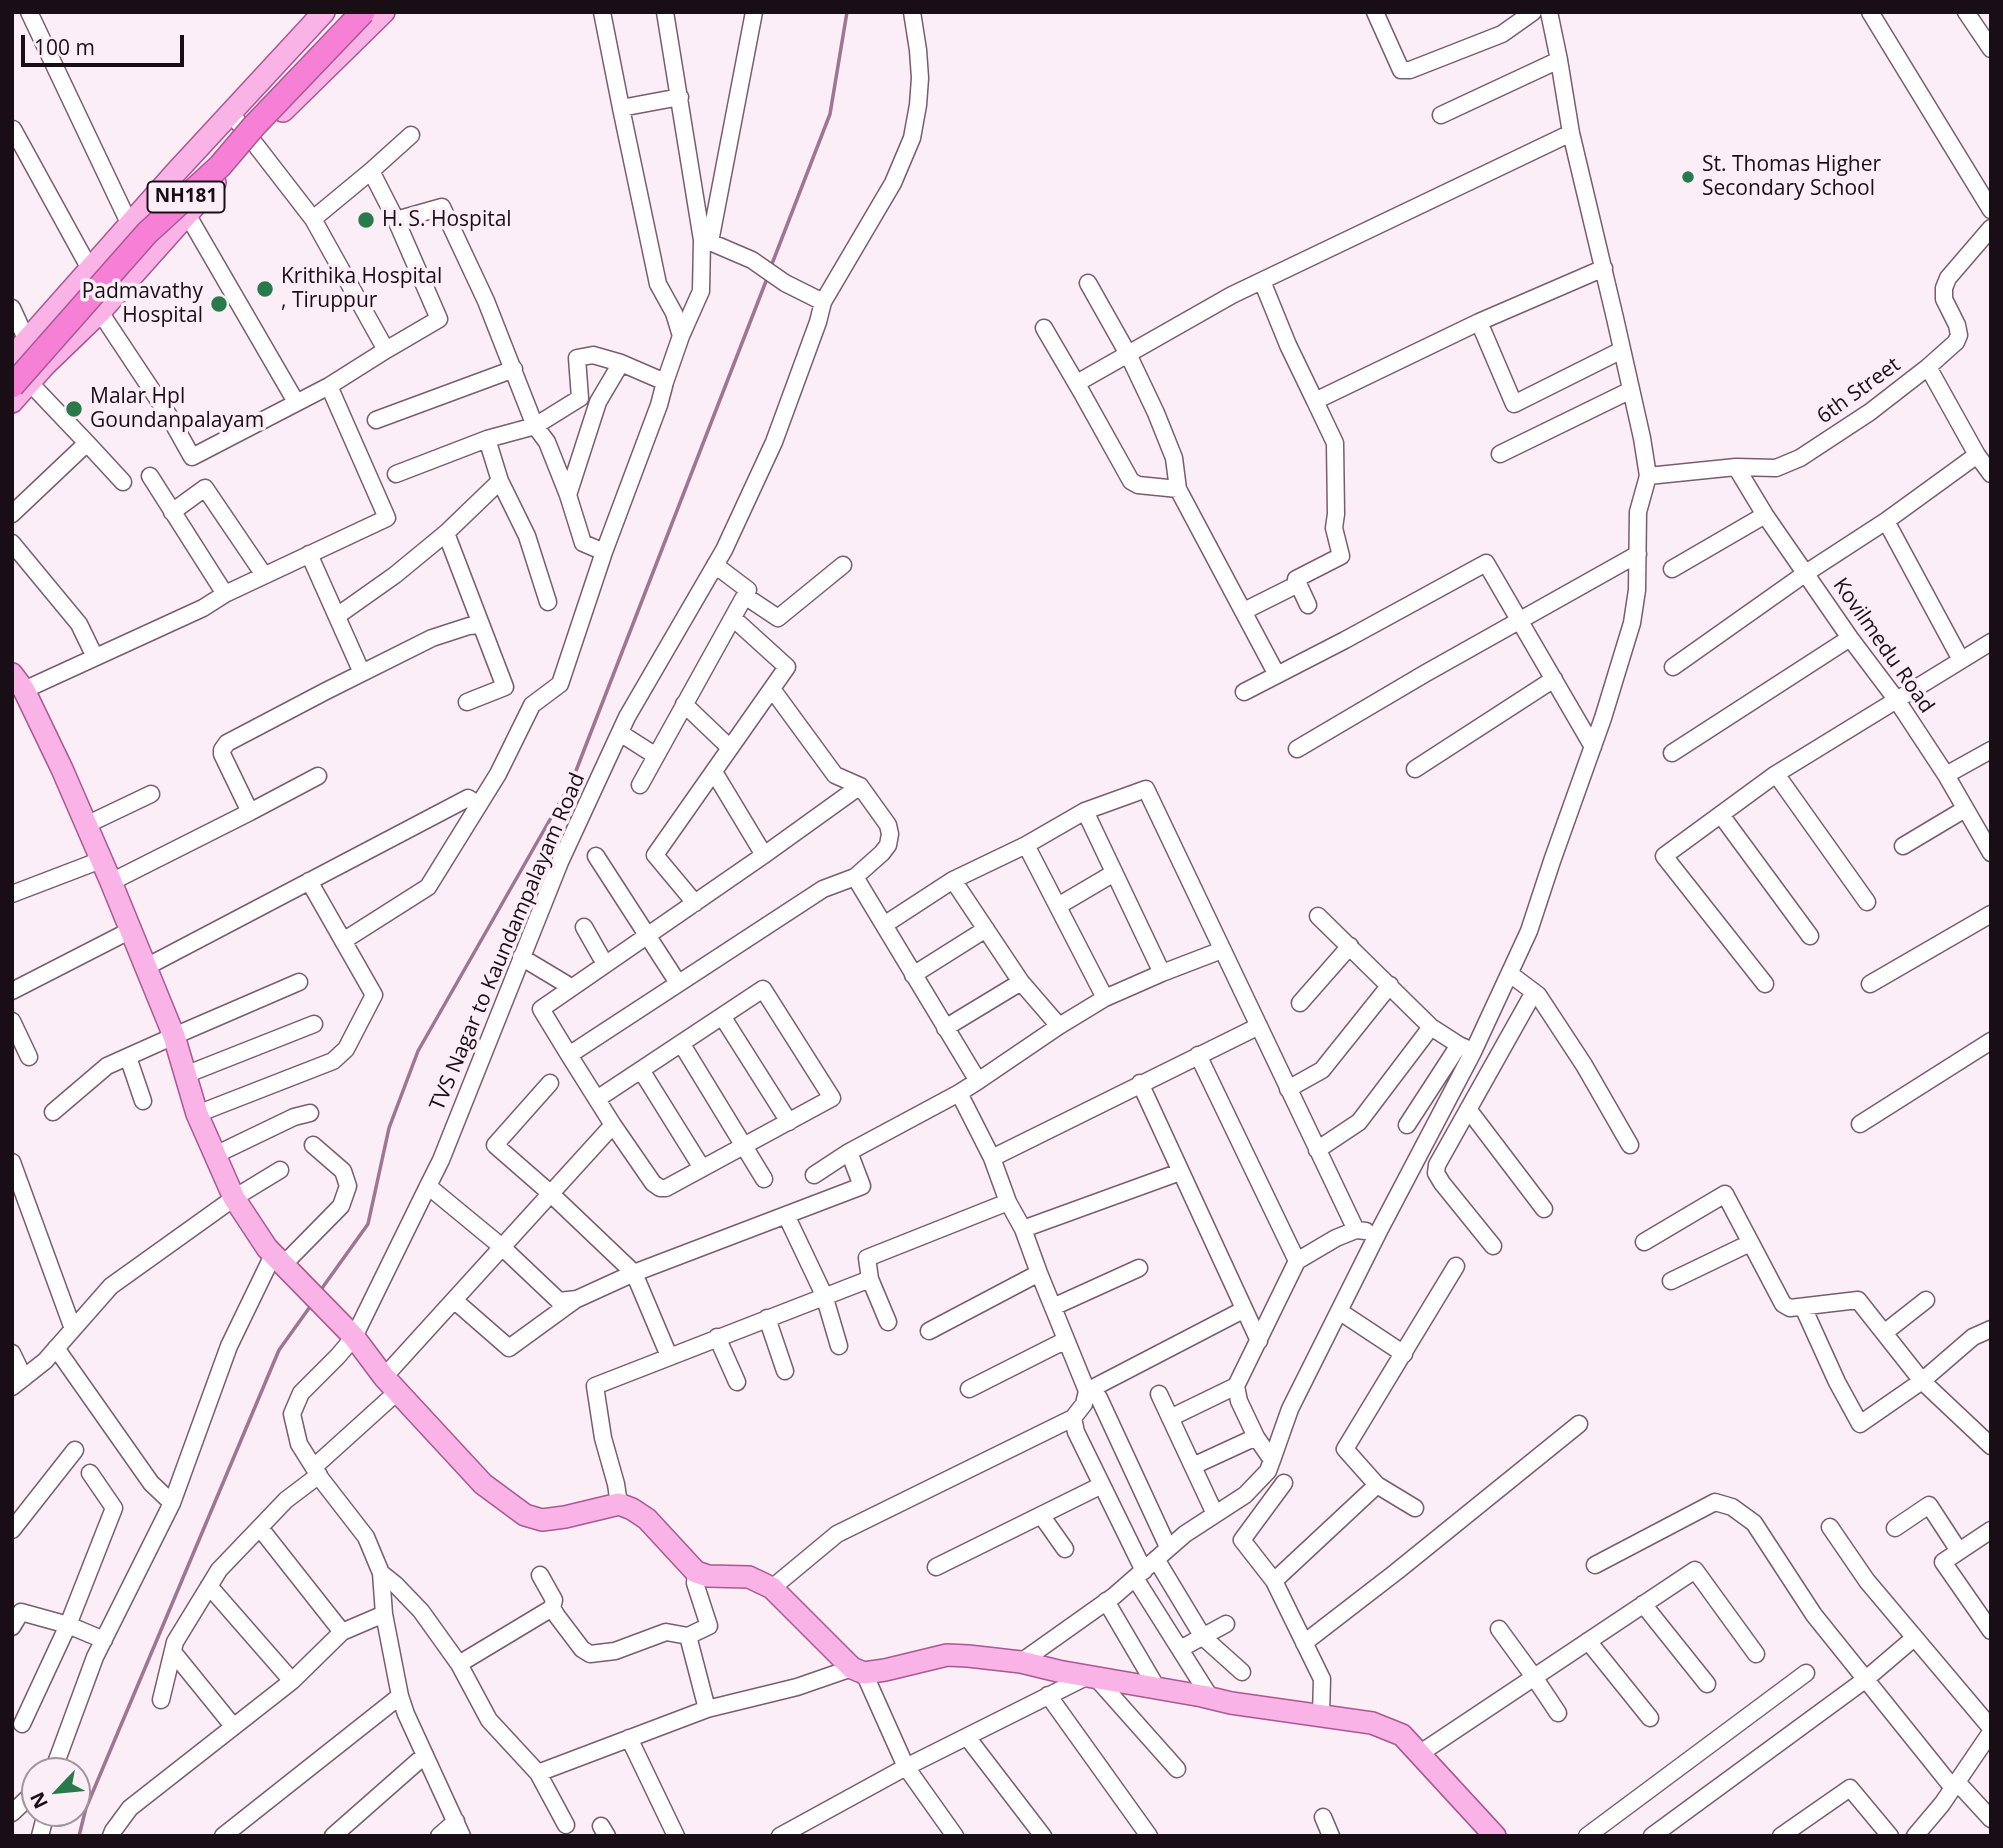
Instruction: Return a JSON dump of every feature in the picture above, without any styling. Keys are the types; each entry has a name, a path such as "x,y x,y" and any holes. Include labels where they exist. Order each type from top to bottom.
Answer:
{"highway":[{"name":"NH181","path":"12,368 138,227 210,158 342,12"},
{"name":"NH181","path":"21,384 147,233 219,166 363,12"}],"main road":[{"path":"12,357 324,12"},
{"path":"12,402 21,384 45,365 100,312 254,140 384,12"},
{"path":"18,682 62,769 111,882 173,1036 197,1114 234,1198 267,1248 347,1330 391,1384 483,1484 525,1515 542,1520 619,1504 632,1508 647,1519 696,1572 708,1576 748,1577 772,1588 858,1671 885,1670 947,1655 1021,1662 1091,1678 1231,1703 1372,1723 1402,1735 1495,1836"}],"street":[{"path":"29,12 130,225"},
{"path":"602,12 658,284 674,313 681,336"},
{"path":"665,12 706,241"},
{"path":"343,940 428,887 498,774 532,705 560,684 681,336 701,291 706,241 754,12"},
{"name":"TVS Nagar to Kaundampalayam Road","path":"459,1828 405,1714 384,1614 380,1573 366,1537 299,1444 292,1414 301,1393 338,1356 347,1330 441,1160 560,862 627,717 724,550 774,442 823,302 893,183 912,138 918,104 920,78 912,12"},
{"path":"1376,12 1401,70 1410,70 1502,34 1533,12"},
{"path":"1870,12 1991,210"},
{"path":"1965,12 1991,49"},
{"path":"1021,1662 1106,1601 1168,1547 1245,1494 1268,1471 1290,1409 1466,1049 1510,974 1529,931 1593,747 1632,623 1637,590 1638,512 1648,476 1604,268 1571,133 1554,14"},
{"path":"1441,115 1559,60"},
{"path":"621,108 680,97"},
{"path":"231,113 313,219 386,350"},
{"path":"13,129 91,271"},
{"path":"1077,383 1232,295 1571,133"},
{"path":"313,219 411,135"},
{"path":"100,312 169,416 192,457 329,386 439,319 396,220 371,171"},
{"path":"396,220 442,207 486,301 535,426 547,442 583,543 604,552"},
{"path":"187,214 296,402"},
{"name":"6th Street","path":"1648,476 1736,467 1776,468 1800,458 1870,412 1928,368 1956,342 1959,335 1957,325 1944,299 1944,288 1948,278 1991,228"},
{"path":"706,241 752,260 785,283 823,302"},
{"path":"1315,401 1479,322 1604,268"},
{"path":"1262,281 1288,345 1335,443 1334,528 1341,556 1296,579 1308,605"},
{"path":"1088,282 1156,412 1174,458 1178,489 1277,675"},
{"path":"12,308 27,341"},
{"path":"1479,322 1514,404 1622,350"},
{"path":"1044,328 1131,481 1138,485 1178,489"},
{"path":"396,474 487,439 535,426 580,398 577,358 593,355 621,363 665,382"},
{"path":"568,495 597,402 621,363"},
{"path":"1928,368 1977,455 1991,474"},
{"path":"376,420 514,369"},
{"path":"21,384 87,443 123,482"},
{"path":"18,682 95,657 203,608 225,594 387,518 329,386"},
{"path":"1500,454 1631,390"},
{"path":"487,439 500,481 527,536 548,602"},
{"path":"12,514 87,443"},
{"path":"1673,667 1977,455"},
{"name":"Kovilmedu Road","path":"1736,467 1765,515 1896,699 1989,844"},
{"path":"150,477 225,594"},
{"path":"337,616 395,575 446,533 500,481"},
{"path":"172,512 205,488 264,575"},
{"path":"1672,569 1765,515"},
{"path":"1886,521 1961,660"},
{"path":"446,533 505,687 467,702"},
{"path":"12,543 79,624 95,657"},
{"path":"309,554 362,673"},
{"path":"1297,749 1638,554"},
{"path":"1244,692 1486,563 1593,747"},
{"path":"640,785 748,590 716,565"},
{"path":"745,596 778,618 843,565"},
{"path":"1244,611 1298,584"},
{"path":"695,903 655,855 787,667 733,618"},
{"path":"250,812 222,754 223,746 313,697 432,639 468,626 480,625"},
{"path":"1672,753 1850,638"},
{"path":"1765,984 1664,856 1776,774 1991,642"},
{"path":"1415,769 1554,679"},
{"path":"569,1055 823,889 855,877 888,845 888,825 860,786 835,775 772,689"},
{"path":"684,704 730,748"},
{"path":"620,733 656,756"},
{"path":"1946,775 1991,750"},
{"path":"714,772 764,855"},
{"path":"1776,774 1867,902"},
{"path":"111,882 318,776"},
{"path":"597,1099 763,989 832,1098 666,1188 660,1188 653,1183 613,1125 541,1009 860,786"},
{"path":"884,925 953,880 1026,845 1085,811 1146,789 1356,1230"},
{"path":"86,825 151,794"},
{"path":"145,967 468,798 479,805"},
{"path":"1903,846 1965,809"},
{"path":"1085,811 1162,973"},
{"path":"1721,815 1810,936"},
{"path":"1026,845 1105,998"},
{"path":"596,856 678,983"},
{"path":"12,894 101,860"},
{"path":"1058,906 1114,873"},
{"path":"855,877 978,1082"},
{"path":"953,880 1021,982 1059,1026"},
{"path":"197,1114 333,1061 346,1049 374,995 309,881"},
{"path":"1870,984 1991,914"},
{"path":"1318,916 1432,1027 1466,1049"},
{"path":"584,927 605,964"},
{"path":"913,975 986,929"},
{"path":"12,991 131,930"},
{"path":"1300,1003 1350,946"},
{"path":"814,1175 849,1152 978,1082 1105,998 1223,950"},
{"path":"521,957 571,987"},
{"path":"1510,974 1534,992 1584,1065 1630,1145"},
{"path":"53,1112 107,1066 299,982"},
{"path":"945,1028 1021,982"},
{"path":"1288,1089 1322,1070 1390,985"},
{"path":"1493,1246 1442,1183 1436,1173 1437,1165 1534,992"},
{"path":"722,1016 789,1122"},
{"path":"12,1021 29,1057"},
{"path":"185,1075 314,1024"},
{"path":"992,1158 1259,1026"},
{"path":"1317,1150 1359,1122 1432,1027"},
{"path":"1860,1124 1991,1041"},
{"path":"681,1043 764,1179"},
{"path":"1408,1125 1466,1049"},
{"path":"1198,1055 1297,1261"},
{"path":"128,1057 143,1101"},
{"path":"641,1070 702,1168"},
{"path":"550,1083 495,1146 550,1193 634,1273 669,1356"},
{"path":"1140,1083 1259,1340"},
{"path":"772,1588 837,1534 1073,1418 1084,1404 1087,1391 1023,1230 992,1158 959,1093"},
{"path":"1468,1109 1544,1209"},
{"path":"215,1155 294,1117 310,1113"},
{"path":"161,1700 175,1642 219,1570 316,1471 391,1384 454,1300 613,1125"},
{"path":"58,1757 95,1657 172,1503 229,1346 283,1265 341,1206 348,1186 343,1171 313,1145"},
{"path":"454,1300 509,1348 577,1299 634,1273 862,1186 849,1152"},
{"path":"12,1162 72,1329"},
{"path":"12,1353 18,1382 45,1361 111,1286 234,1198 280,1170"},
{"path":"1023,1230 1180,1172"},
{"path":"428,1186 502,1247 559,1301 577,1299"},
{"path":"1644,1242 1725,1194 1783,1304 1790,1308 1857,1300 1922,1381 1991,1446"},
{"path":"888,1322 870,1279 867,1258 1009,1202"},
{"path":"786,1215 824,1295 839,1346"},
{"path":"1170,1418 1236,1386 1297,1261 1336,1238 1356,1230 1379,1231"},
{"path":"1671,1281 1749,1243"},
{"path":"1415,1508 1377,1485 1345,1449 1456,1266"},
{"path":"1053,1307 1139,1268"},
{"path":"929,1331 1039,1273"},
{"path":"619,1504 603,1438 595,1386 870,1279"},
{"path":"1884,1333 1926,1300"},
{"path":"1803,1307 1837,1382 1860,1424 1922,1381 1973,1337 1991,1329"},
{"path":"1087,1391 1243,1310"},
{"path":"1339,1311 1405,1354"},
{"path":"767,1318 785,1371"},
{"path":"718,1337 737,1382"},
{"path":"969,1389 1066,1340"},
{"path":"56,1348 151,1483 172,1503"},
{"path":"1236,1386 1239,1401 1256,1437 1272,1460"},
{"path":"1087,1391 1099,1398 1168,1547"},
{"path":"1159,1394 1215,1514"},
{"path":"1073,1418 1076,1432 1145,1569 1180,1649 1210,1698"},
{"path":"1304,1643 1579,1424"},
{"path":"1193,1466 1256,1437"},
{"path":"12,1530 75,1450"},
{"path":"22,1724 68,1625 114,1507 90,1473"},
{"path":"1284,1483 1242,1540 1274,1581 1322,1679 1321,1715"},
{"path":"936,1567 1102,1485"},
{"path":"1274,1581 1377,1485"},
{"path":"1595,1565 1715,1502 1732,1507 1754,1522 1814,1615 1955,1785 1991,1819"},
{"path":"1895,1528 1929,1505 1959,1551"},
{"path":"1041,1515 1065,1549"},
{"path":"1830,1527 1867,1581 1991,1730 1985,1754 1955,1785 1915,1836"},
{"path":"260,1528 342,1632"},
{"path":"1991,1530 1943,1562 1991,1631"},
{"path":"1145,1569 1203,1637 1242,1672"},
{"path":"1419,1754 1695,1570 1756,1654"},
{"path":"540,1575 554,1600 552,1608 556,1616 582,1649 590,1654 615,1650 666,1632 688,1636 709,1626 695,1583 696,1572"},
{"path":"380,1573 421,1611 458,1664 489,1720 538,1773 566,1825"},
{"path":"209,1586 292,1681"},
{"path":"1106,1601 1157,1688"},
{"path":"1643,1604 1707,1684"},
{"path":"458,1664 552,1608"},
{"path":"12,1627 21,1612 68,1625 104,1640"},
{"path":"111,1836 130,1808 292,1681 342,1632 384,1614"},
{"path":"1180,1649 1226,1625"},
{"path":"1499,1629 1558,1713"},
{"path":"688,1636 707,1709"},
{"path":"1652,1836 1866,1679 1914,1638"},
{"path":"1588,1641 1650,1718"},
{"path":"173,1652 233,1726"},
{"path":"538,1773 707,1709 858,1671 906,1767 955,1836"},
{"path":"1587,1836 1806,1674"},
{"path":"780,1836 906,1767 1048,1695 1091,1678 1177,1769"},
{"path":"1048,1695 1149,1836"},
{"path":"223,1836 400,1696"},
{"path":"967,1737 1043,1836"},
{"path":"629,1738 676,1836"},
{"path":"333,1836 425,1755"},
{"path":"1781,1836 1799,1830 1850,1788 1890,1836"},
{"path":"1323,1817 1331,1836"},
{"path":"439,1836 459,1828"}],"waterway":[{"path":"770,269 830,114 847,12"},
{"path":"320,1291 368,1224 389,1128 418,1051 572,781 768,276"},
{"path":"79,1836 86,1808 279,1350 312,1304"}],"place":[{"name":"St. Thomas Higher Secondary School","path":"1688,177"},
{"name":"H. S. Hospital","path":"366,220"},
{"name":"Krithika Hospital , Tiruppur","path":"265,289"},
{"name":"Padmavathy Hospital","path":"219,304"},
{"name":"Malar Hpl Goundanpalayam","path":"74,409"}]}
